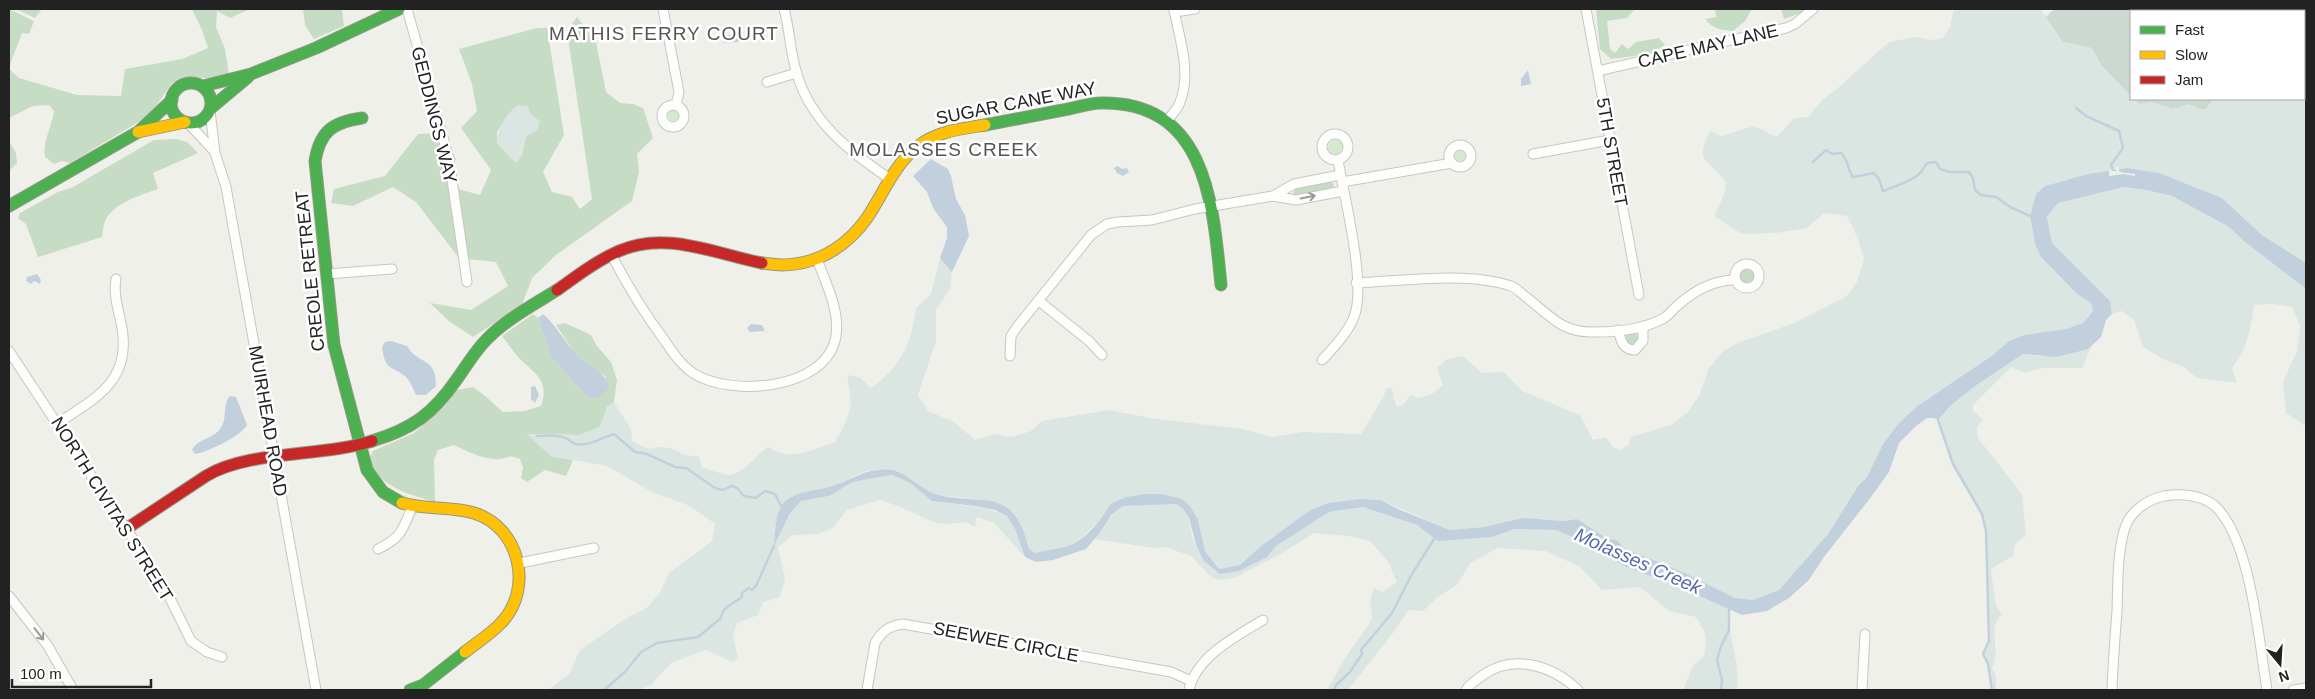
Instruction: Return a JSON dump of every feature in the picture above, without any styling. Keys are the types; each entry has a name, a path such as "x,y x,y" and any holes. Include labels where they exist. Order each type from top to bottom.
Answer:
{"street":[{"path":"9,206 138,132 172,100 175,91 183,84 193,83 203,86 252,74 316,48 399,9"},
{"name":"GEDDINGS WAY","path":"407,9 449,159 467,282"},
{"path":"664,9 678,92 676,105"},
{"path":"784,9 796,73 811,106 836,139 890,179"},
{"path":"1167,121 1180,103 1184,85 1184,58 1174,11 1195,9"},
{"name":"5TH STREET","path":"1586,9 1639,295"},
{"name":"CAPE MAY LANE","path":"1598,71 1786,28 1795,24 1813,9"},
{"path":"767,82 796,73"},
{"path":"138,132 186,122 198,122 252,74"},
{"path":"203,86 210,96 210,110"},
{"path":"172,100 176,116 186,122"},
{"name":"SUGAR CANE WAY","path":"126,529 218,470 275,458 359,446 415,425 433,410 447,394 480,346 504,326 611,254 632,246 655,241 699,246 753,262 777,266 794,265 817,259 849,242 867,220 890,179 909,153 923,141 937,134 1100,103 1120,105 1153,114 1167,121 1186,142 1199,163 1212,207 1221,284"},
{"name":"MUIRHEAD ROAD","path":"210,110 215,153 226,187 316,690"},
{"name":"CREOLE RETREAT","path":"362,118 338,123 324,135 316,146 315,161 334,345 359,446 373,483 394,502 412,507 479,514 504,534 513,547 520,563"},
{"name":"MUIRHEAD ROAD","path":"186,122 215,153"},
{"path":"1532,154 1610,140"},
{"path":"1322,360 1346,333 1357,307 1353,242 1338,160"},
{"path":"1010,356 1011,336 1097,230 1118,222 1152,220 1195,209 1273,196 1294,184 1342,183 1452,163"},
{"path":"1273,196 1296,200 1342,183"},
{"path":"611,254 635,299 679,361 701,378 732,385 768,384 798,379 810,373 830,352 835,338 836,310 817,259"},
{"path":"326,274 392,268"},
{"path":"1356,283 1472,278 1490,280 1514,287 1561,325 1572,331 1595,332 1643,326 1665,317 1705,286 1724,280 1735,280"},
{"path":"58,423 104,392 120,368 124,342 115,294 116,279"},
{"path":"1039,301 1089,341 1102,355"},
{"path":"1618,330 1624,347 1629,350 1635,350 1643,341 1643,326"},
{"name":"NORTH CIVITAS STREET","path":"9,351 164,586 191,641 207,652 222,657"},
{"path":"2112,690 2118,582 2124,530 2128,520 2145,503 2154,498 2170,495 2193,496 2205,499 2215,507 2228,524 2239,547 2246,570 2267,690"},
{"path":"378,549 394,541 403,531 412,507"},
{"path":"410,690 423,685 501,623 515,601 520,582 520,563 594,548"},
{"path":"9,596 48,646 73,690"},
{"path":"1188,690 1199,668 1216,652 1263,620"},
{"name":"SEEWEE CIRCLE","path":"867,690 879,636 891,626 902,624 1171,672 1191,681"},
{"path":"1862,690 1865,634"},
{"path":"1466,690 1468,686 1490,670 1517,663 1540,666 1566,678 1578,690"},
{"path":"2293,690 2306,688"}],"green space":[{"path":"9,9 34,21 29,34 22,33 9,67"},
{"path":"16,9 42,9 35,18"},
{"path":"192,9 250,9 230,18 217,11 216,27 225,49 229,75 216,78 188,78 172,83 156,106 140,121 70,163 62,161 54,164 45,157 46,140 54,111 49,105 33,106 9,118 9,69 19,78 77,95 121,96 125,69 182,59 208,48"},
{"path":"303,9 342,9 344,26 314,39 305,25"},
{"path":"1596,9 1635,9 1627,18 1607,21 1610,49 1615,53 1622,44 1628,49 1636,42 1659,38 1665,45 1650,54 1611,59 1600,49"},
{"path":"1715,9 1752,9 1745,21 1733,31 1711,25 1705,19 1716,17"},
{"path":"1781,9 1805,9 1801,13 1784,19"},
{"path":"577,17 596,42 606,92 620,103 633,104 643,108 653,138 637,154 639,172 632,201 556,255 532,278 522,305 473,337 450,322 430,303 471,310 508,286 496,262 459,258 416,202 393,187 353,206 331,203 334,189 385,176 418,134 438,133 456,159 448,176 458,189 480,195 491,170 461,128 477,111 472,84 459,49 537,28 547,28 564,135 543,172 552,192 572,197 580,209 592,199 567,31","holes":["513,109 530,113 540,122 526,136 522,155 515,162 497,143 497,132"]},
{"path":"672,109 676,109 680,115 676,121 672,121 668,117 668,113"},
{"path":"176,139 187,142 198,153 153,173 158,189 128,200 114,209 105,221 102,237 38,257 26,224 18,218 20,213 58,192 73,187 154,140"},
{"path":"1336,140 1342,142 1344,148 1342,154 1336,156 1330,154 1328,148 1330,142"},
{"path":"9,141 16,153 17,163 10,170"},
{"path":"1460,150 1466,156 1460,162 1454,156"},
{"path":"1330,181 1334,185 1331,190 1298,196 1293,193 1297,187"},
{"path":"1744,269 1750,269 1754,276 1750,283 1744,283 1740,279 1740,273"},
{"path":"533,314 538,318 551,357 589,399 606,377 576,355 556,325 565,323 591,335 597,346 611,362 617,380 614,402 607,407 600,427 580,435 527,434 551,456 573,460 566,476 545,470 527,482 521,478 523,468 520,459 511,456 489,459 454,445 438,450 434,460 435,502 406,493 380,477 373,469 369,459 373,451 414,433 444,407 457,390 473,387 503,412 525,411 541,406 544,390 539,378 517,356 502,336"},
{"path":"1630,332 1634,332 1638,338 1634,344 1630,344 1626,340 1626,336"}],"shaded area":[{"path":"1954,9 2041,9 2063,42 2092,48 2101,65 2130,95 2130,100 2139,104 2152,102 2173,109 2189,104 2206,109 2212,100 2305,100 2305,84 2306,263 2262,235 2222,198 2159,173 2127,168 2088,174 2045,186 2036,194 2030,216 2035,244 2041,257 2077,294 2091,303 2093,311 2083,323 2066,329 2024,335 2009,341 1993,355 1916,407 1898,424 1883,444 1867,477 1858,486 1828,534 1779,590 1753,600 1735,598 1685,573 1624,548 1617,540 1608,539 1577,519 1564,521 1523,518 1484,527 1450,530 1381,500 1360,499 1328,503 1310,510 1261,546 1240,565 1219,569 1205,551 1198,520 1191,507 1135,496 1104,517 1069,546 1036,553 1029,549 1019,522 1004,507 984,500 934,494 897,472 878,469 860,473 834,486 808,491 781,506 775,529 775,544 790,513 801,501 829,496 851,483 892,475 910,483 932,501 986,508 1007,516 1015,529 1025,557 994,523 977,517 975,527 966,522 936,523 880,500 847,510 834,527 819,534 793,535 778,547 785,579 780,597 763,602 758,615 737,623 733,636 738,659 733,662 706,650 671,663 652,684 640,690 548,690 569,674 580,650 625,619 647,608 659,594 669,573 712,541 715,524 690,506 652,492 607,466 551,456 527,434 580,435 600,427 607,407 614,402 631,429 632,441 649,449 665,447 687,455 699,456 702,467 729,475 740,471 768,447 785,454 793,454 809,451 835,442 847,419 850,407 848,375 859,377 871,388 897,363 903,354 911,333 916,308 931,294 940,258 952,272 950,289 936,310 936,341 918,395 928,411 954,422 975,440 994,434 1012,437 1031,431 1042,421 1109,410 1150,418 1242,429 1273,437 1302,432 1361,434 1384,396 1386,389 1390,387 1393,391 1397,407 1405,403 1410,395 1418,398 1432,394 1443,385 1437,368 1447,359 1463,356 1482,373 1504,372 1522,391 1580,415 1593,440 1606,437 1613,447 1621,450 1629,444 1631,437 1671,425 1688,412 1699,396 1709,368 1723,351 1740,342 1792,324 1847,296 1857,282 1864,259 1858,239 1847,216 1824,213 1807,228 1776,233 1742,234 1714,216 1724,195 1726,183 1703,156 1705,142 1710,131 1721,136 1756,127 1778,136 1794,118 1808,117 1822,100 1889,42 1915,37 1933,40 1943,38 1950,27"},
{"path":"2054,9 2201,9 2130,10 2130,95 2101,65 2092,48 2063,42 2046,17"},
{"path":"2268,9 2269,10 2199,10"},
{"path":"2135,100 2212,100 2206,109 2200,109 2189,104 2173,109 2152,102 2139,104"},
{"path":"518,105 528,106 530,113 540,122 537,131 526,136 522,155 516,163 497,143 497,138 503,122"},
{"path":"2124,187 2172,196 2229,227 2245,242 2306,289 2306,426 2286,413 2283,382 2297,351 2300,326 2292,307 2273,304 2254,305 2247,338 2232,368 2237,383 2197,378 2184,367 2163,359 2143,347 2134,320 2122,311 2112,314 2110,301 2052,243 2047,217 2058,203"},
{"path":"2091,347 2082,368 2042,368 2025,373 2011,367 1973,405 1973,411 1983,420 1977,427 1978,438 2022,494 2026,536 2016,544 2014,555 1991,570 1996,605 2002,614 1997,620 1994,632 1996,653 1992,668 1996,676 1996,690 1992,690 1988,664 1983,654 1989,641 1986,531 1983,516 1953,464 1938,420 1945,410 1965,392 2023,354 2057,355"},
{"path":"1168,503 1177,505 1186,513 1197,546 1220,574 1248,567 1267,557 1276,546 1329,512 1363,507 1417,525 1423,529 1473,538 1492,537 1515,529 1556,530 1593,546 1622,565 1729,609 1730,630 1738,680 1737,690 1683,690 1693,666 1704,656 1706,643 1704,631 1696,617 1669,611 1640,587 1602,590 1580,567 1546,551 1498,548 1470,563 1458,584 1438,597 1423,611 1409,610 1348,690 1327,690 1344,660 1372,619 1370,600 1374,588 1383,592 1397,582 1388,562 1370,541 1348,536 1314,533 1281,554 1234,578 1222,580 1212,578 1191,556 1165,547 1153,548 1094,539 1113,513 1123,506"}],"water":[{"path":"2305,18 2306,22 2306,88 2305,84"},
{"path":"736,32 740,39 738,42 724,43 723,35 731,35"},
{"path":"1528,70 1531,84 1521,86 1521,79"},
{"path":"931,159 948,169 956,199 965,215 969,236 952,272 940,258 947,238 947,227 933,208 927,192 913,176"},
{"path":"1118,166 1122,169 1127,168 1129,172 1123,176 1117,173 1114,168"},
{"path":"2127,168 2159,173 2222,198 2262,235 2306,263 2306,289 2245,242 2229,227 2172,196 2124,187 2058,203 2047,217 2052,243 2110,301 2112,314 2106,320 2101,337 2088,349 2057,357 2023,354 1975,386 1950,406 1938,420 1927,418 1916,426 1899,443 1889,472 1824,557 1809,580 1789,598 1767,611 1742,615 1684,589 1622,565 1593,546 1556,530 1515,529 1492,537 1438,541 1417,525 1363,507 1329,512 1276,546 1267,557 1239,571 1220,574 1203,560 1196,544 1189,518 1183,509 1176,504 1123,506 1111,515 1099,534 1086,549 1053,560 1036,562 1025,557 1015,529 1007,516 995,510 976,506 932,501 910,483 892,475 851,483 829,496 801,501 790,513 774,546 778,514 782,505 787,500 799,494 835,485 869,471 884,469 903,474 924,489 935,494 994,502 1005,506 1014,514 1022,528 1029,549 1036,553 1068,546 1081,539 1103,516 1110,504 1127,497 1161,494 1182,499 1191,507 1198,520 1205,551 1219,569 1240,565 1261,546 1310,510 1328,503 1360,499 1381,500 1450,530 1484,527 1523,518 1564,521 1577,519 1608,539 1617,540 1624,548 1685,573 1735,598 1753,600 1779,590 1828,534 1858,486 1867,477 1883,444 1898,424 1916,407 1993,355 2009,341 2024,335 2066,329 2083,323 2093,311 2091,303 2077,294 2041,257 2035,244 2030,216 2036,194 2045,186 2088,174"},
{"path":"37,274 41,280 40,284 34,281 31,284 26,281 27,277"},
{"path":"543,314 576,354 599,372 607,381 609,386 603,394 589,399 551,357 538,318"},
{"path":"751,324 762,325 765,331 750,332 747,328"},
{"path":"391,341 407,346 411,352 430,365 435,377 436,386 426,395 416,395 406,377 390,367 385,361 382,347 385,342"},
{"path":"535,386 539,395 535,403 531,399 531,387"},
{"path":"230,396 236,397 247,425 238,434 224,443 195,454 192,450 194,446 220,429 224,421 226,404"}],"pier":[{"path":"2117,167 2120,172 2135,174 2135,176 2124,174 2109,176 2109,169 2117,172 2115,168"}],"waterway":[{"path":"2076,108 2086,116 2119,131 2123,148 2111,165 2113,170"},
{"path":"1813,162 1826,150 1832,154 1841,153 1853,177 1874,173 1879,179 1883,191 1910,180 1918,175 1926,164 1936,162 1940,169 1949,172 1969,172 1973,178 1975,190 1981,195 1996,197 2010,207 2030,216"},
{"path":"1938,420 1953,464 1982,514 1986,531 1989,641 1983,654 1988,664 1992,690"},
{"path":"537,436 559,436 581,445 614,434 635,452 647,454 675,467 686,468 715,488 723,490 731,486 737,488 744,496 756,498 765,491 775,494 781,506"},
{"path":"1334,690 1336,685 1350,672 1362,654 1361,650 1392,613 1412,574 1434,539"},
{"name":"Molasses Creek","path":"604,690 625,672 641,652 657,643 698,637 720,619 724,610 742,597 742,593 749,588 752,590 756,586 774,546"},
{"path":"1721,690 1722,680 1717,660 1729,630 1729,609"}],"traffic: fast":[{"path":"203,86 251,74 316,48 399,9"},
{"path":"211,108 248,77"},
{"path":"187,83 195,83 202,86 208,92 211,103 208,114 202,120 195,123 187,123 180,120 174,114 171,107 171,99 174,92 180,86 187,83"},
{"path":"9,206 138,132 172,100"},
{"path":"985,125 1101,103 1136,107 1163,119 1183,139 1198,163 1214,223 1221,285"},
{"path":"362,118 336,125 324,135 315,161 334,345 367,470 383,492 402,503"},
{"path":"372,441 399,431 430,411 448,391 487,339 512,319 557,290"},
{"path":"410,690 423,685 465,652"}],"traffic: slow":[{"path":"138,132 185,122"},
{"path":"762,263 778,265 808,262 834,250 846,241 867,218 895,171 917,147 932,137 941,134 985,125"},
{"path":"402,503 474,513 490,520 502,531 511,545 517,560 519,577 517,593 511,609 497,627 465,652"}],"traffic: jam":[{"path":"557,290 602,259 637,245 673,243 762,263"},
{"path":"126,529 206,476 223,468 264,458 331,450 372,441"}],"district":[{"name":"MATHIS FERRY COURT","path":"664,33"},
{"name":"MOLASSES CREEK","path":"944,149"}]}
